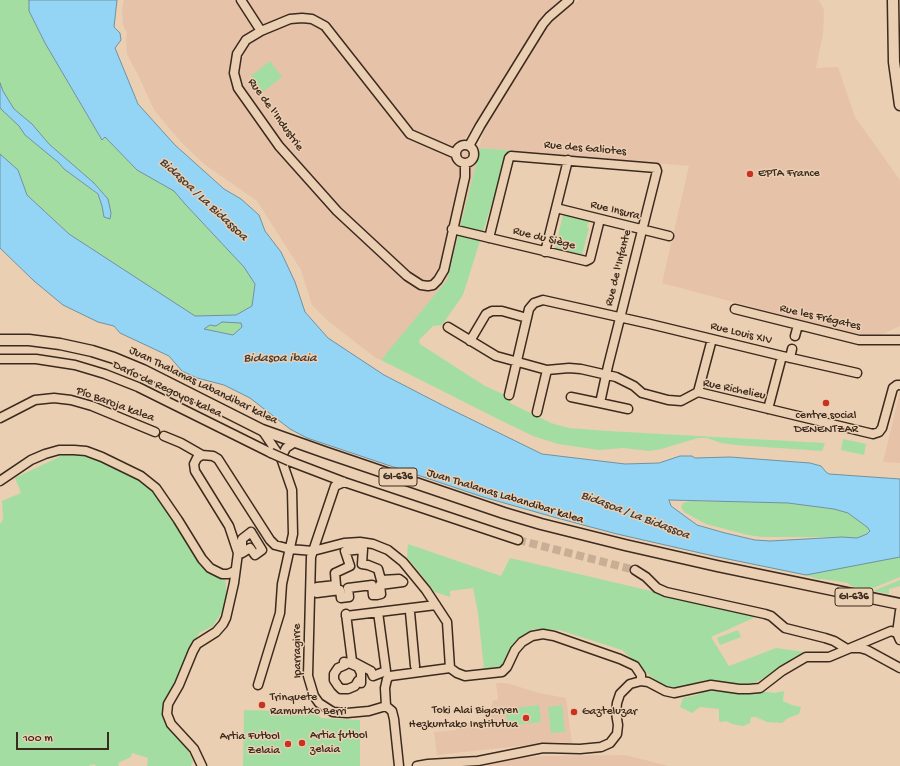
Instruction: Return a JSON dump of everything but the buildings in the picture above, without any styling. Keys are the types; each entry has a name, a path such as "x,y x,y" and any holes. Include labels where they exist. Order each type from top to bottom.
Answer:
{"main road":[{"path":"893,0 900,105"},
{"name":"Juan Thalamas Labandibar kalea","path":"0,340 29,340 60,344 92,351 114,358 143,370 262,430 504,513 541,524 633,547 900,607"},
{"name":"Juan Thalamas Labandibar kalea","path":"808,586 900,604"}],"street":[{"path":"241,0 261,31"},
{"name":"Rue de l'Industrie","path":"469,146 543,24 569,0"},
{"name":"Rue de l'Industrie","path":"456,154 410,134 325,26 312,19 290,19 261,31 246,40 237,54 234,73 238,88 279,146 337,211 407,276 421,285 433,285 444,270 452,229 465,177 465,163"},
{"name":"Rue de l'Industrie","path":"460,146 469,146 473,151 473,156 470,161 465,163 460,162 456,154 458,148 460,146"},
{"name":"Rue des Galiotes","path":"489,238 509,158 511,156 656,168"},
{"path":"545,252 568,160"},
{"name":"Rue de l'Infante","path":"600,403 641,229 657,170 656,168"},
{"name":"Rue Insura","path":"556,208 669,236"},
{"name":"Rue du Siège","path":"452,229 545,252 589,261 600,219"},
{"name":"Rue Louis XIV","path":"526,318 529,309 534,303 543,300 857,373"},
{"name":"Rue les Frégates","path":"736,309 859,340 900,340"},
{"path":"470,341 486,314 492,310 502,311 526,318 518,362 509,395"},
{"path":"795,336 798,325"},
{"name":"Rue Richelieu","path":"448,327 496,356 548,370 570,368 606,375 624,380 643,394 668,400 681,401 698,392 876,434 882,428 893,388 897,385 900,386"},
{"path":"698,392 712,339"},
{"path":"768,409 786,357 792,349"},
{"name":"Darío de Regoyos kalea","path":"0,359 36,359 75,365 105,374 138,387 285,459"},
{"path":"537,412 548,370"},
{"path":"571,397 628,409"},
{"name":"Pío Baroja kalea","path":"0,418 34,400 54,398 71,400 105,411 155,432"},
{"path":"262,430 285,459 344,482 518,540"},
{"path":"164,436 181,443 202,455 218,458 270,540 275,545 290,549 313,551 344,542 360,542 373,544 388,550 403,562 447,622 450,668"},
{"path":"258,685 280,613 282,584 294,534 292,490 285,459 286,448 295,442"},
{"path":"0,481 31,460 59,450 86,451 102,456 141,476 156,488 202,559 210,568 222,574 228,574 234,571"},
{"path":"202,455 197,458 194,464 195,471 229,526 238,553 234,571 234,583 226,618 216,632 197,644 179,685 168,704 167,714 171,724 194,750 202,766"},
{"path":"326,475 335,486 344,482"},
{"name":"Iparragirre","path":"335,486 311,557 308,676 314,696 319,703 333,712 341,714 386,706"},
{"path":"363,548 362,564 378,569 381,580 399,579 403,582 380,585 380,594 377,595 373,595 372,586 348,588 349,597 341,598 340,590 317,593 317,587 336,585 335,573 350,566 344,551 363,548"},
{"path":"635,570 646,577 657,588 666,592 765,614 773,618 785,628 826,638 847,649 860,648 867,650 900,668"},
{"path":"378,612 386,671 373,676 371,671 352,661 346,615 436,605"},
{"path":"417,766 478,761 543,748 580,749 607,745 617,734 618,725 616,713 620,694 630,684 641,681 648,682 665,691 674,693 711,685 749,689 760,688 803,658 829,657 891,631 899,636 900,611"},
{"path":"410,612 415,666"},
{"path":"399,766 394,719 392,711 386,706 385,688 387,679 390,676 450,668 465,676 502,672 507,667 515,650 522,642 532,636 543,634 554,636 620,659 635,666 641,675 641,681"}],"shaded area":[{"path":"124,0 564,0 538,25 466,138 479,148 484,129 550,23 579,0 819,0 824,10 823,34 816,68 838,67 855,117 900,180 900,326 876,337 823,326 662,283 689,166 480,148 447,280 395,345 381,360 377,359 327,320 312,305 301,270 257,201 204,164 181,142 154,110 127,54 127,33 123,25 122,8"},
{"path":"900,391 900,463 883,462 892,425"},
{"name":"Toki Alai Bigarren Hezkuntako Institutua","path":"496,683 507,683 539,693 566,698 572,743 556,742 437,755 434,732 456,730 459,724 482,720 491,707 493,701 498,699"},
{"path":"625,755 669,766 470,766 476,763 541,756"}],"green space":[{"path":"0,0 29,0 29,11 45,43 101,139 105,137 137,170 174,191 244,267 255,284 252,306 236,315 195,316 69,234 27,195 18,170 0,154 0,107 19,126 25,135 59,163 64,169 98,195 104,217 108,199 94,183 49,144 32,125 14,109 3,91 0,83"},
{"path":"270,61 282,77 263,92 251,76"},
{"path":"480,148 516,151 507,155 463,295 442,325 433,326 419,340 420,344 485,386 510,397 510,403 551,423 569,428 825,443 822,451 736,445 721,443 707,438 698,438 650,451 623,448 599,450 558,444 533,436 381,360 447,280"},
{"path":"563,215 590,221 587,227 589,228 582,255 555,248"},
{"path":"222,322 242,323 242,327 233,335 204,329 210,325 216,326"},
{"path":"259,405 669,500 671,506 697,525 755,540 805,540 837,537 762,537 748,535 706,524 684,512 681,507 683,503 690,501 788,503 834,509 848,513 867,527 900,523 900,577 868,590 851,586 848,583 817,579 806,575 718,557 557,518 483,497 307,438 290,429"},
{"path":"843,439 866,444 864,455 841,450"},
{"path":"71,452 108,464 140,479 168,506 210,563 225,576 227,599 222,612 213,626 199,633 189,653 166,709 183,738 193,762 191,766 147,766 148,758 132,753 131,757 118,763 119,766 96,766 94,764 88,766 0,766 0,524 3,520 2,501 21,493 15,478 59,457 58,453"},
{"path":"408,544 501,576 510,558 758,616 711,637 729,666 776,648 805,652 792,659 769,676 749,685 706,680 675,688 659,684 622,650 559,630 533,629 515,641 501,666 484,669 478,613 473,588 450,591 450,597 435,592 407,557"},
{"path":"900,580 900,586 889,589 889,594 873,591"},
{"path":"738,630 741,637 720,645 717,638"},
{"path":"704,691 747,692 756,694 758,691 775,693 784,691 783,701 801,707 799,714 788,718 782,723 767,722 756,717 751,717 750,723 743,726 726,721 719,721 719,709 700,707 692,713 680,707 683,698 697,695"},
{"path":"539,705 541,722 508,726 505,709"},
{"path":"562,705 565,732 551,733 548,707"},
{"name":"Artia futbol zelaia","path":"244,710 315,712 321,718 360,720 360,766 243,766"}],"water":[{"name":"Bidasoa ibaia","path":"29,0 117,0 114,27 120,33 121,40 115,48 138,104 175,145 224,189 241,199 259,215 265,231 281,252 295,282 305,312 328,338 384,375 542,454 625,464 659,463 680,456 692,456 695,458 730,457 810,463 821,466 829,474 900,479 900,557 806,575 617,534 483,497 307,438 290,429 250,398 224,385 197,378 182,371 169,356 120,333 114,326 98,322 63,305 34,281 0,248 0,154 18,170 27,195 69,234 195,316 236,315 252,306 255,284 244,267 174,191 137,170 105,137 102,140 45,43 29,11","holes":["222,322 241,323 242,327 233,335 204,329 210,325 216,326","669,500 788,503 834,509 848,513 870,531 867,534 857,538 842,537 770,541 755,540 697,525 671,506"]},
{"path":"0,83 14,109 32,124 49,144 94,183 108,199 111,213 110,219 104,217 98,194 64,169 59,163 25,135 19,126 1,109"}],"tunnel":[{"path":"518,540 635,570"}],"place":[{"name":"EPTA France","path":"750,174"},
{"name":"centre social DENENTZAR","path":"826,403"},
{"name":"Trinquete Ramuntxo Berri","path":"262,705"},
{"name":"Gazteluzar","path":"574,712"},
{"name":"Toki Alai Bigarren Hezkuntako Institutua","path":"526,718"},
{"name":"Artia futbol zelaia","path":"302,743"},
{"name":"Artia Futbol Zelaia","path":"288,744"}],"water label":[{"name":"Bidasoa / La Bidassoa","path":"203,200"},
{"name":"Bidasoa / La Bidassoa","path":"635,516"}]}
